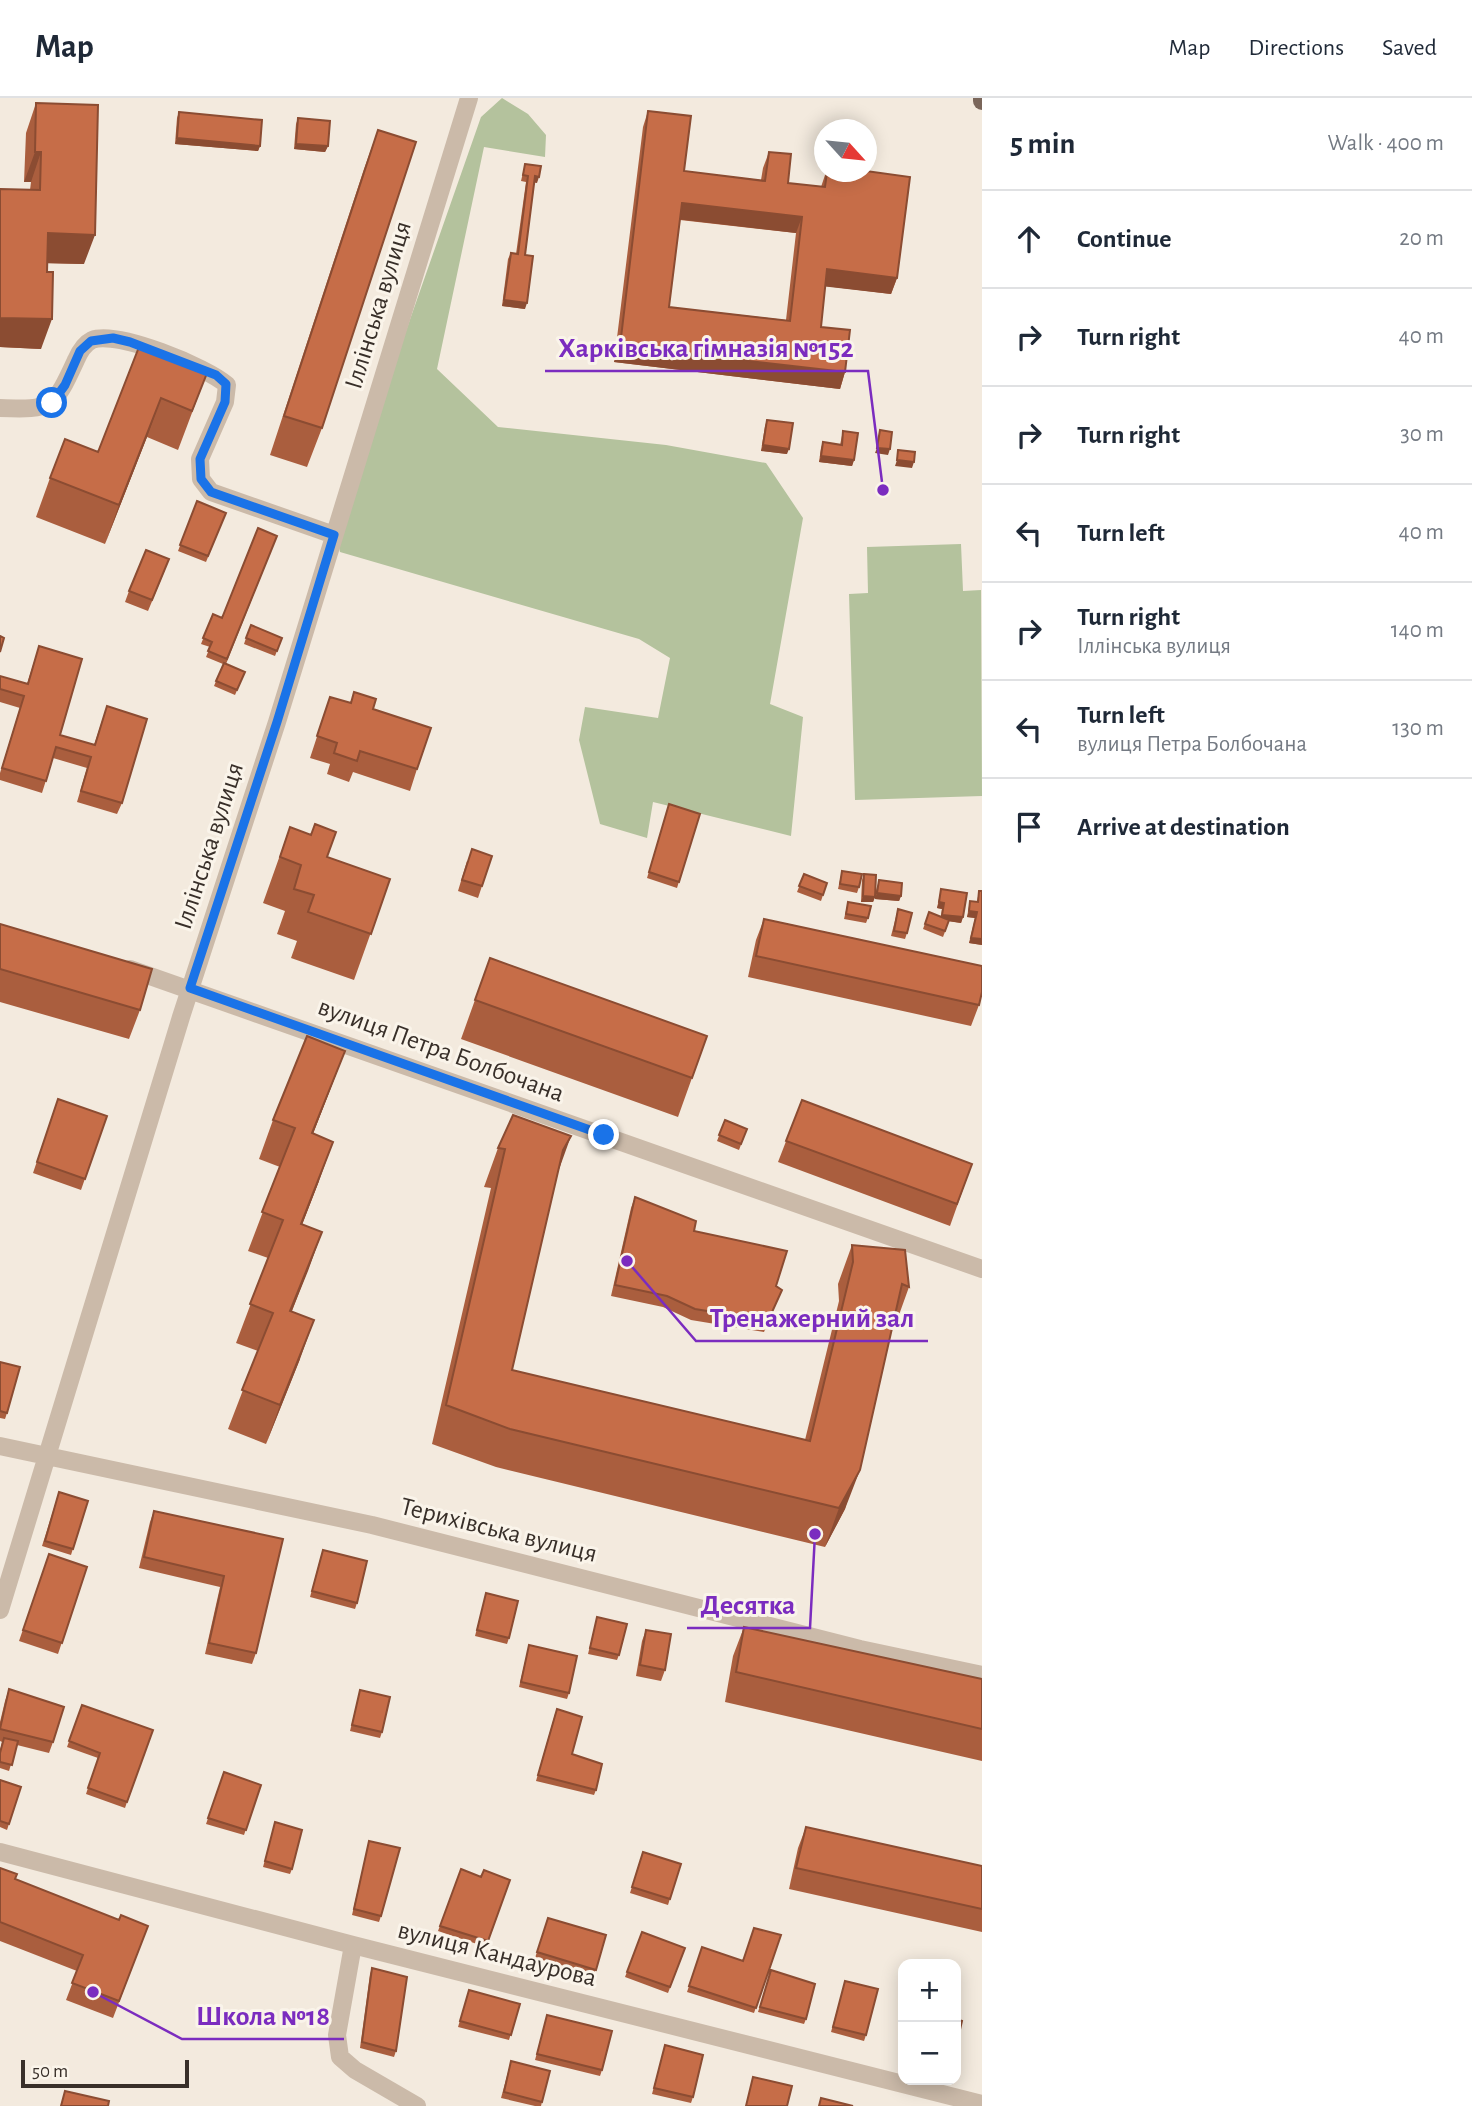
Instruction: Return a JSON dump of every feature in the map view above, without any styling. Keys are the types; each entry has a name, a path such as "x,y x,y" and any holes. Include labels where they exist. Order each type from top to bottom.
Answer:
{"street":[{"name":"Іллінська вулиця","path":"0,1610 190,988 277,722 469,98"},
{"path":"0,408 31,409 52,403 65,385 80,351 91,341 113,338 192,365 216,375 226,384 225,402 200,459 201,479 211,492 334,535"},
{"name":"вулиця Петра Болбочана","path":"112,963 190,988 982,1269"},
{"name":"Терихівська вулиця","path":"0,1446 372,1525 860,1649 982,1675"},
{"name":"вулиця Кандаурова","path":"0,1852 353,1945 982,2104"},
{"path":"353,1945 337,2035 340,2057 355,2070 417,2106"}],"green space":[{"path":"502,98 528,114 546,135 545,157 484,147 437,369 498,427 666,445 766,463 803,518 770,704 803,717 791,836 653,802 647,838 600,824 579,740 585,707 658,718 670,658 639,639 340,552 338,543 400,348 481,117"},
{"path":"961,544 963,591 981,590 982,796 855,800 849,594 868,593 867,547"}],"building":[{"path":"36,103 98,105 95,235 48,233 47,272 53,272 52,319 0,318 0,189 40,190 41,152 35,152"},
{"path":"648,111 691,116 684,171 765,181 769,152 791,154 788,183 825,187 826,182 877,182 877,172 910,177 897,278 827,269 821,327 850,330 845,372 620,346","holes":["682,203 802,217 790,321 669,307"]},
{"path":"179,112 262,120 260,146 177,138"},
{"path":"298,118 330,121 328,146 296,144"},
{"path":"378,130 416,142 322,428 284,416"},
{"path":"525,164 541,166 539,177 535,176 525,255 533,256 527,303 504,300 511,253 518,254 528,176 523,175"},
{"path":"139,347 207,373 192,411 161,398 119,505 50,478 65,439 98,452"},
{"path":"767,420 793,423 789,449 763,445"},
{"path":"880,430 892,432 890,449 877,448"},
{"path":"843,431 858,433 854,460 821,456 823,442 842,445"},
{"path":"898,450 915,452 914,462 897,460"},
{"path":"197,501 226,513 208,556 180,545"},
{"path":"258,528 277,536 227,659 208,651 212,642 203,638 213,614 222,618"},
{"path":"146,550 169,559 152,600 129,591"},
{"path":"251,625 282,638 277,651 246,638"},
{"path":"0,636 4,638 0,652"},
{"path":"39,646 82,659 60,735 95,745 107,706 147,719 122,803 81,791 91,757 56,747 46,781 2,768 24,696 0,689 0,676 28,684"},
{"path":"224,663 245,672 237,690 216,681"},
{"path":"354,692 376,699 373,709 431,728 417,769 360,751 357,761 334,753 337,743 317,736 330,697 351,703"},
{"path":"669,804 700,814 679,882 649,872"},
{"path":"315,824 336,832 327,857 390,879 371,934 308,912 314,895 294,889 301,865 280,857 290,827 311,835"},
{"path":"472,849 492,856 482,886 462,880"},
{"path":"842,871 862,874 859,887 840,884"},
{"path":"804,874 827,883 823,895 799,886"},
{"path":"864,874 876,875 875,897 863,896"},
{"path":"879,880 902,883 901,896 877,893"},
{"path":"941,889 967,893 963,917 942,915 944,903 939,902"},
{"path":"979,891 982,891 982,939 971,938 977,912 969,911 970,901 978,902"},
{"path":"848,902 871,906 868,918 846,914"},
{"path":"898,909 912,913 907,933 894,931"},
{"path":"929,912 949,920 945,931 925,924"},
{"path":"764,919 982,966 979,1005 756,956"},
{"path":"0,924 152,969 140,1010 0,969"},
{"path":"490,958 707,1036 692,1078 475,1000"},
{"path":"307,1036 345,1051 312,1133 333,1142 301,1224 322,1232 290,1311 314,1320 280,1405 242,1390 273,1313 250,1304 283,1220 262,1212 295,1128 273,1120"},
{"path":"58,1099 107,1116 85,1179 37,1162"},
{"path":"802,1100 972,1164 957,1204 786,1141"},
{"path":"513,1115 571,1136 563,1150 512,1370 810,1441 853,1262 852,1245 905,1250 909,1287 902,1284 860,1470 839,1508 510,1429 446,1405 505,1149 498,1148"},
{"path":"725,1120 747,1129 741,1144 719,1135"},
{"path":"635,1197 696,1221 694,1231 787,1251 776,1286 782,1290 768,1321 695,1309 667,1296 615,1285"},
{"path":"0,1362 20,1367 7,1413 0,1411"},
{"path":"59,1492 88,1501 73,1549 45,1541"},
{"path":"154,1511 283,1539 256,1653 209,1643 224,1576 144,1557"},
{"path":"323,1550 367,1561 357,1603 312,1591"},
{"path":"49,1554 87,1567 62,1643 23,1630"},
{"path":"486,1593 518,1601 509,1638 477,1630"},
{"path":"597,1617 627,1624 619,1655 590,1648"},
{"path":"744,1627 982,1679 982,1729 736,1672"},
{"path":"646,1630 671,1634 665,1670 640,1665"},
{"path":"529,1645 577,1656 569,1693 521,1682"},
{"path":"9,1689 64,1707 53,1742 0,1729"},
{"path":"360,1690 390,1697 382,1732 352,1725"},
{"path":"82,1705 153,1730 127,1802 88,1788 100,1753 69,1741"},
{"path":"557,1709 582,1717 572,1754 602,1764 596,1790 538,1775"},
{"path":"4,1738 18,1741 12,1765 0,1762"},
{"path":"224,1772 261,1785 246,1830 208,1818"},
{"path":"0,1780 21,1787 9,1824 0,1821"},
{"path":"275,1822 302,1830 292,1869 265,1861"},
{"path":"806,1827 982,1866 982,1909 796,1868"},
{"path":"369,1841 400,1848 381,1916 354,1909"},
{"path":"643,1852 681,1864 670,1899 632,1887"},
{"path":"0,1868 17,1874 15,1879 119,1920 121,1915 148,1926 119,2001 72,1983 83,1955 0,1922"},
{"path":"461,1869 481,1877 484,1870 510,1880 488,1941 440,1926"},
{"path":"548,1918 606,1935 596,1970 537,1952"},
{"path":"754,1928 781,1935 756,2008 689,1986 702,1947 743,1961"},
{"path":"642,1932 685,1948 670,1987 627,1972"},
{"path":"372,1968 407,1977 396,2051 362,2042"},
{"path":"771,1970 815,1984 806,2019 760,2007"},
{"path":"845,1981 878,1989 866,2035 833,2027"},
{"path":"469,1990 520,2004 511,2035 460,2021"},
{"path":"547,2015 612,2031 602,2070 537,2054"},
{"path":"665,2045 703,2055 693,2097 654,2088"},
{"path":"511,2061 550,2071 542,2102 504,2092"},
{"path":"753,2077 792,2086 787,2106 746,2106"},
{"path":"65,2091 109,2101 108,2106 61,2106"},
{"path":"821,2098 853,2106 819,2106"}],"place":[{"name":"Харківська гімназія №152","path":"883,490"},
{"name":"Тренажерний зал","path":"627,1261"},
{"name":"Десятка","path":"815,1534"},
{"name":"Школа №18","path":"93,1992"}],"route":[{"path":"52,403 65,385 80,351 91,341 113,338 130,342 216,375 226,384 225,402 200,459 201,479 211,492 334,535 277,722 190,988 604,1135"}]}
